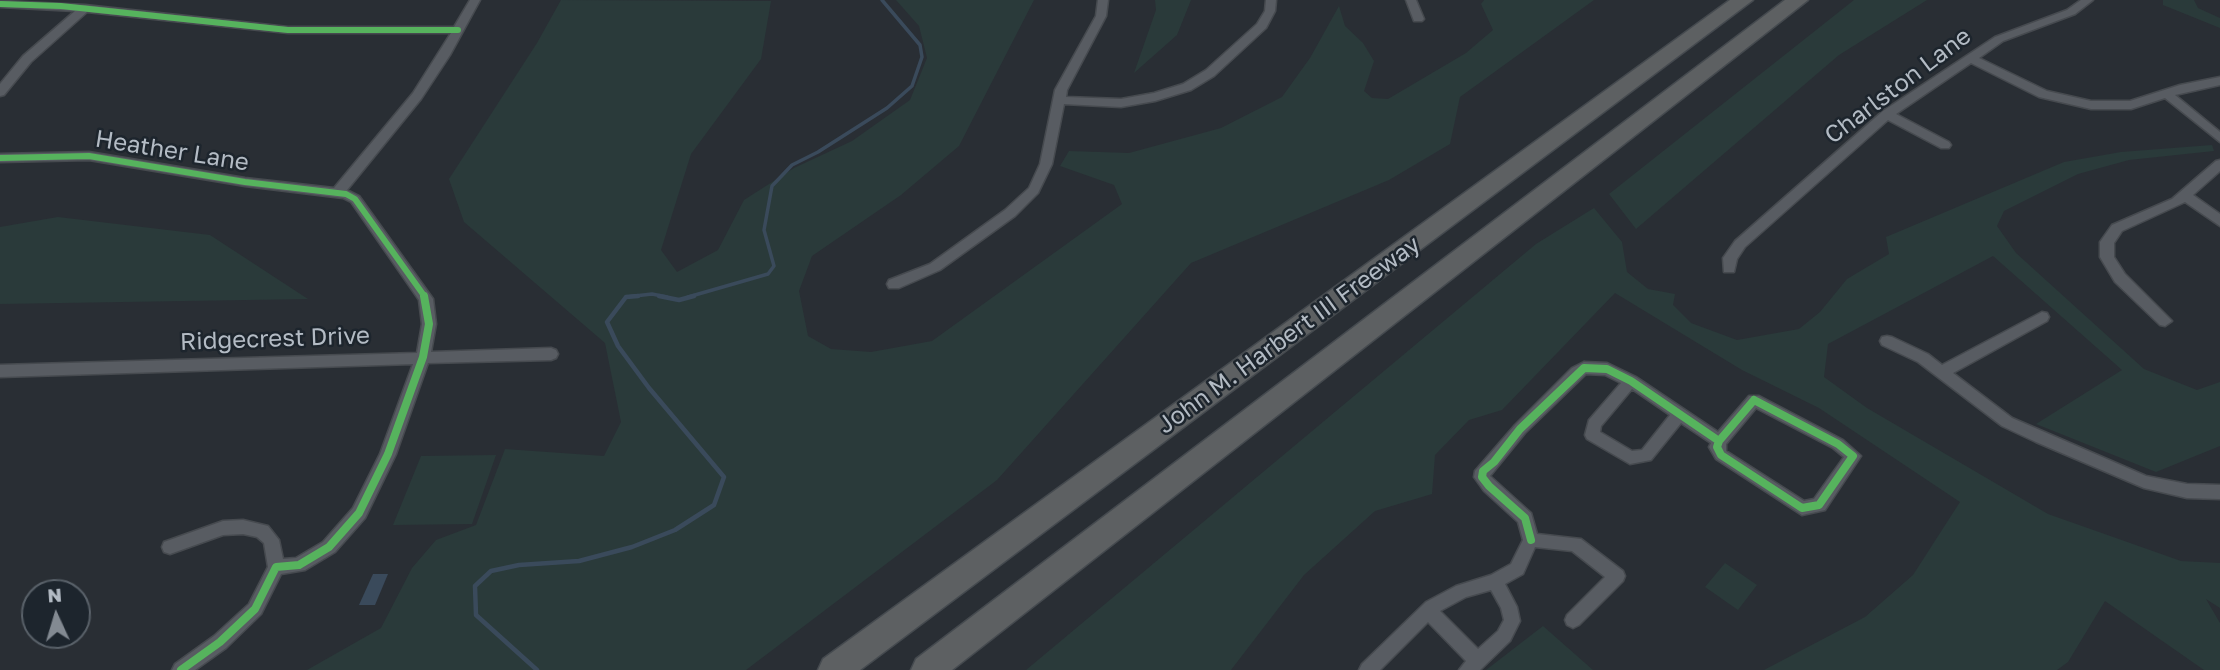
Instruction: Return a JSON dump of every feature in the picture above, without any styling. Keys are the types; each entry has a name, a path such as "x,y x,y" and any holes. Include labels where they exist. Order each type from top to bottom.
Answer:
{"highway":[{"name":"John M. Harbert III Freeway","path":"834,670 1743,0"},
{"name":"John M. Harbert III Freeway","path":"932,666 1798,0"},
{"path":"824,670 872,642"}],"street":[{"path":"276,567 299,565 330,547 359,513 388,454 423,357 429,324 426,299 355,199 338,192 417,96 475,0"},
{"path":"894,284 934,267 1024,201 1034,190 1046,164 1058,100 1101,16 1103,0"},
{"path":"1058,100 1121,103 1155,97 1187,87 1210,73 1262,26 1270,11 1271,0"},
{"path":"1410,0 1418,19"},
{"name":"Charlston Lane","path":"1729,269 1730,258 1740,244 1887,114 1999,39 2071,12 2088,0"},
{"path":"0,4 85,8 288,30 458,30"},
{"path":"0,92 33,53 85,8"},
{"path":"1969,57 2027,87 2076,102 2132,105 2220,81"},
{"path":"2167,94 2220,138"},
{"path":"1887,114 1945,145"},
{"name":"Heather Lane","path":"0,158 89,156 245,182 338,192"},
{"path":"2165,321 2120,278 2107,257 2107,243 2117,228 2177,202 2220,164"},
{"path":"2186,195 2220,221"},
{"path":"1942,372 2042,317"},
{"path":"1887,341 1923,358 2007,422 2041,438 2144,482 2187,491 2220,492"},
{"name":"Ridgecrest Drive","path":"0,371 551,354"},
{"path":"1368,670 1428,611 1462,592 1495,581 1517,569 1531,540 1525,518 1489,486 1482,477 1483,471 1577,372 1591,367 1607,369 1631,381 1719,441"},
{"path":"1631,381 1594,424 1592,435 1630,458 1646,456 1680,414"},
{"path":"1754,400 1838,444 1853,456 1819,505 1802,508 1721,455 1717,447 1719,441 1754,400"},
{"path":"170,547 223,528 243,527 261,531 271,540 276,567 255,609 220,642 181,670"},
{"path":"1531,540 1575,544 1617,576 1573,620"},
{"path":"1428,611 1472,665 1504,636 1512,621 1495,581"}],"shaded area":[{"path":"561,0 771,1 761,59 691,154 661,250 677,272 718,250 744,200 794,168 852,141 910,100 927,58 919,26 896,0 1034,0 959,146 901,195 812,256 799,291 808,336 831,349 871,352 932,341 1122,204 1114,185 1060,166 1069,151 1129,153 1221,128 1282,97 1310,58 1339,6 1345,26 1363,43 1374,61 1364,91 1372,98 1388,99 1466,53 1493,30 1481,4 1484,0 1594,0 1460,97 1450,144 1389,180 1191,263 997,480 746,670 307,670 381,628 412,568 436,540 476,525 505,449 604,456 621,422 605,343 464,222 449,179 537,43"},
{"path":"1155,0 1191,0 1177,35 1134,73 1156,10"},
{"path":"1854,0 1927,0 1839,55 1636,229 1609,194"},
{"path":"2163,0 2194,0 2198,8 2220,18 2220,28 2163,5"},
{"path":"2212,145 2214,151 2129,160 2078,174 2004,211 1997,226 2016,253 2144,369 2197,390 2220,382 2220,446 2156,472 2036,424 2122,370 1993,256 1828,344 1824,377 1867,408 2048,514 2181,561 2220,563 2220,608 2206,599 2220,623 2220,670 2204,670 2105,601 2068,662 2057,670 1764,670 1865,617 1913,575 1960,502 1819,408 1742,370 1615,293 1502,410 1469,420 1435,455 1432,494 1375,511 1304,575 1231,670 1026,670 1536,244 1594,208 1622,242 1627,272 1648,289 1675,294 1673,305 1691,323 1737,340 1799,329 1820,312 1847,279 1889,254 1886,237 2064,162 2121,152"},
{"path":"58,217 210,235 308,299 0,304 0,227"},
{"path":"496,455 472,524 393,525 421,456"},
{"path":"1725,563 1757,585 1738,610 1705,587"},
{"path":"1543,626 1593,670 1486,670"}],"water":[{"path":"373,574 388,574 375,605 359,605"}],"waterway":[{"path":"688,297 768,274 774,266 764,230 772,186 792,165 818,152 887,108 912,86 922,57 920,45 882,0"},
{"path":"626,297 652,294 667,297"},
{"path":"626,297 638,296"},
{"path":"659,296 679,300 694,296"},
{"path":"537,670 476,615 475,586 491,571 519,565 579,561 632,547 675,530 714,505 724,477 649,388 618,346 607,322 626,297"}],"cycle path":[{"path":"0,4 61,6 288,30 458,30"},
{"path":"0,158 89,156 245,182 346,194 355,199 426,299 429,324 423,357 388,454 359,513 329,547 299,565 276,567 255,609 220,642 181,670"},
{"path":"1531,540 1525,518 1489,486 1482,477 1483,471 1494,462 1520,429 1584,368 1607,369 1631,381 1719,441 1754,400 1838,444 1853,456 1819,505 1802,508 1721,455 1717,447 1719,441"}]}
